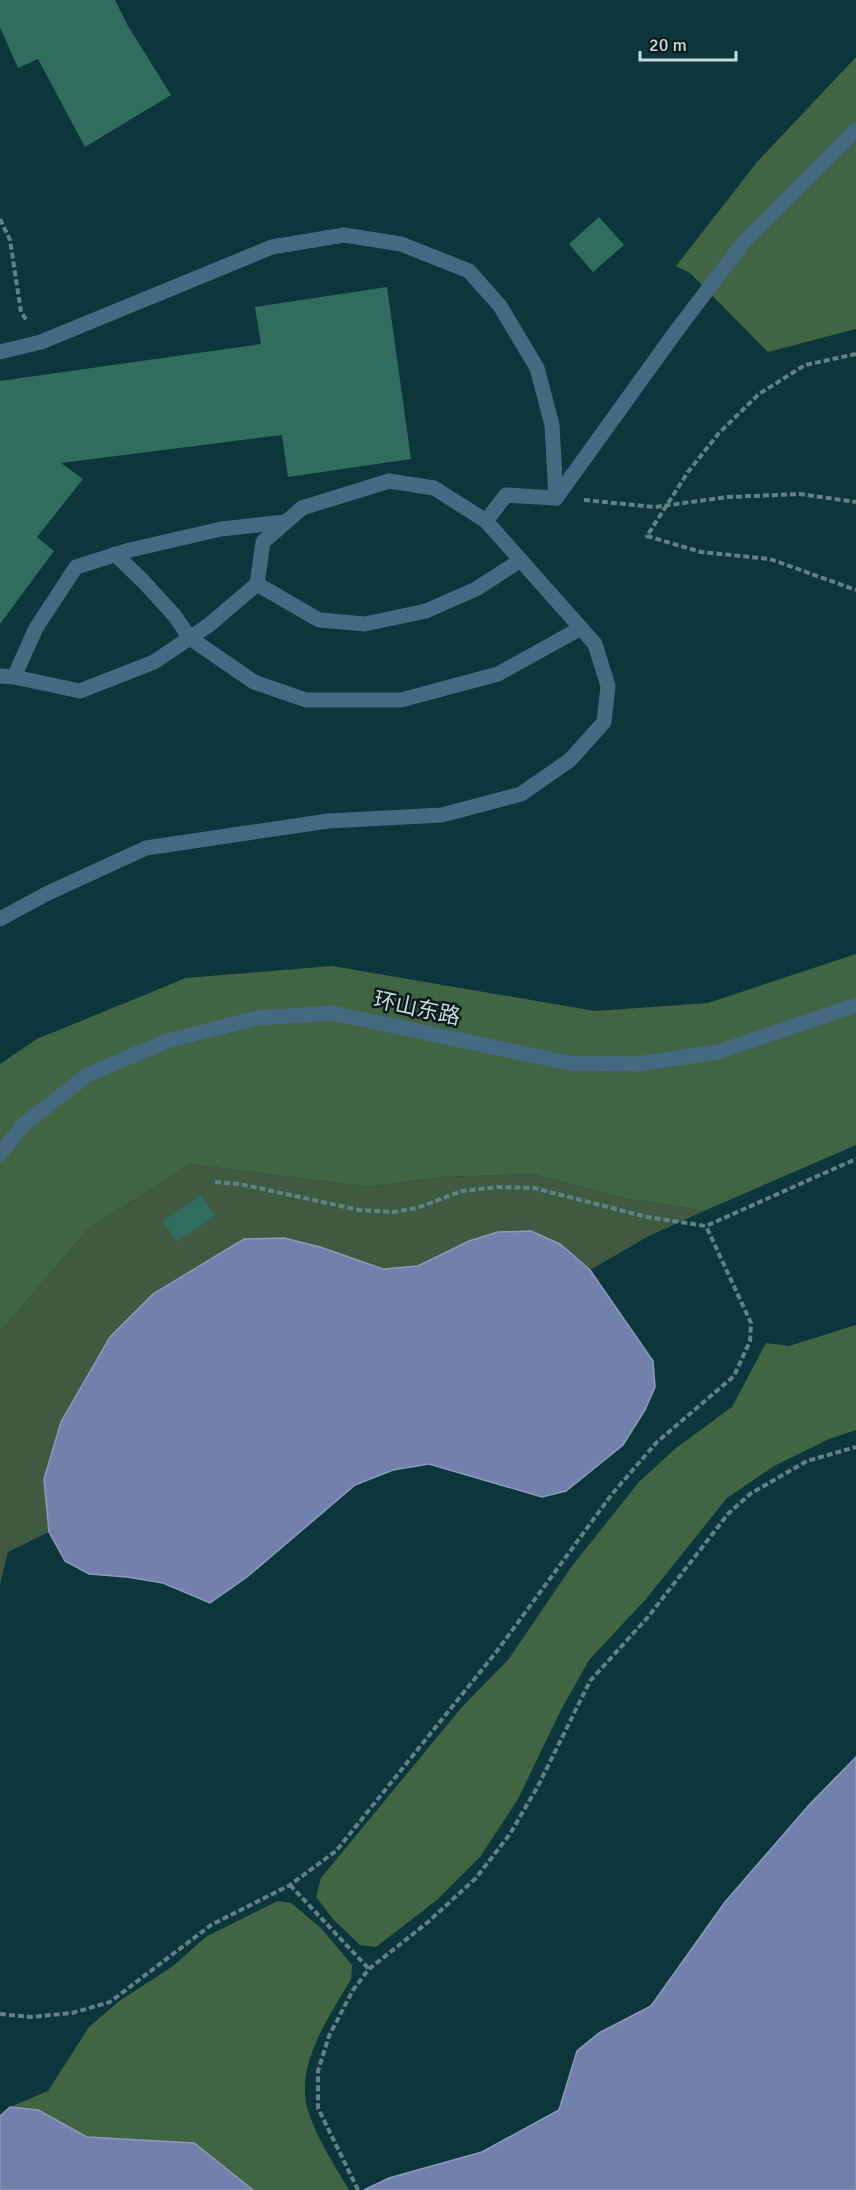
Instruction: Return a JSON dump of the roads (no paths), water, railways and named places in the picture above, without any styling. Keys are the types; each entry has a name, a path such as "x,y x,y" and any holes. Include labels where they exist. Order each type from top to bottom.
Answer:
{"street":[{"path":"556,498 743,243 856,130"},
{"path":"0,352 40,342 272,247 344,236 401,244 470,271 500,306 537,368 552,425 556,498"},
{"path":"0,919 46,894 146,848 328,821 442,815 520,794 570,760 604,722 608,686 595,644 521,560 486,521 434,488 389,481 302,508 263,542 257,584 209,625 154,662 81,691 7,676 76,567 115,554 221,529 285,522"},
{"path":"486,521 506,495 556,498"},
{"path":"115,554 159,598 190,638 254,682 306,700 401,700 498,674 581,628"},
{"path":"257,584 319,620 365,624 426,611 476,589 521,560"},
{"name":"环山东路","path":"0,1154 24,1124 89,1074 167,1041 257,1017 332,1013 569,1064 638,1064 718,1052 856,1005"}],"water":[{"path":"531,1231 560,1244 590,1270 653,1361 655,1387 645,1410 623,1445 566,1491 542,1497 429,1464 393,1470 355,1485 247,1577 210,1603 163,1583 89,1574 65,1561 49,1532 44,1479 61,1422 110,1337 153,1294 244,1239 284,1238 320,1247 383,1269 418,1266 469,1241 498,1232"},
{"path":"856,1757 856,2190 364,2190 389,2178 482,2152 559,2110 577,2051 599,2033 651,2006 725,1902 809,1805"},
{"path":"10,2107 38,2110 87,2137 194,2143 253,2190 0,2190 0,2116"}]}
